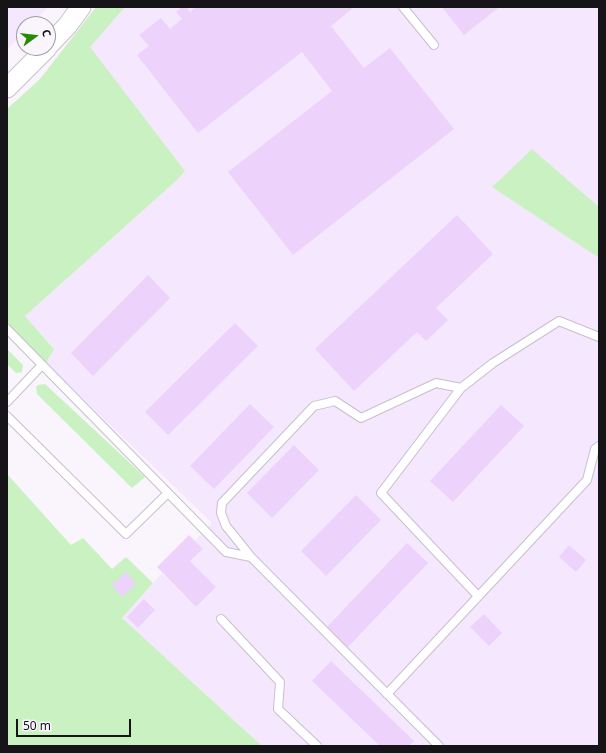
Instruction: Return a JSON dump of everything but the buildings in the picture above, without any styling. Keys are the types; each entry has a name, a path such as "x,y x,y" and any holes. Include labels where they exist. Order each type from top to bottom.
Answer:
{"street":[{"path":"56,38 81,7"},
{"path":"7,88 38,56"}],"lane":[{"path":"403,7 434,45"},
{"path":"478,596 381,493 461,388 493,363 559,321 599,337"},
{"path":"7,330 226,552 251,557"},
{"path":"7,402 42,365"},
{"path":"440,746 251,557 226,526 221,513 222,503 314,406 335,400 361,418 436,383 461,388"},
{"path":"7,416 126,534 168,493"},
{"path":"387,694 587,480 595,449 599,446"},
{"path":"221,619 280,682 278,709 318,746"}],"shaded area":[{"path":"7,7 48,7 40,16 16,16 16,41 7,50"},
{"path":"125,7 599,7 599,207 532,149 492,187 599,258 599,746 262,746 122,618 162,573 196,607 216,587 190,561 203,549 195,541 212,523 46,363 54,348 25,316 177,180 185,171 89,47"}],"green space":[{"path":"96,7 125,7 90,47 185,171 177,180 25,316 54,349 46,363 7,323 7,109 40,79"},
{"path":"532,149 599,207 599,258 492,187"},
{"path":"7,349 23,365 22,372 16,373 7,364"},
{"path":"45,384 145,477 132,488 37,394 36,387 38,385"},
{"path":"7,474 71,545 83,538 112,569 126,557 153,583 122,618 262,746 7,746"}]}
